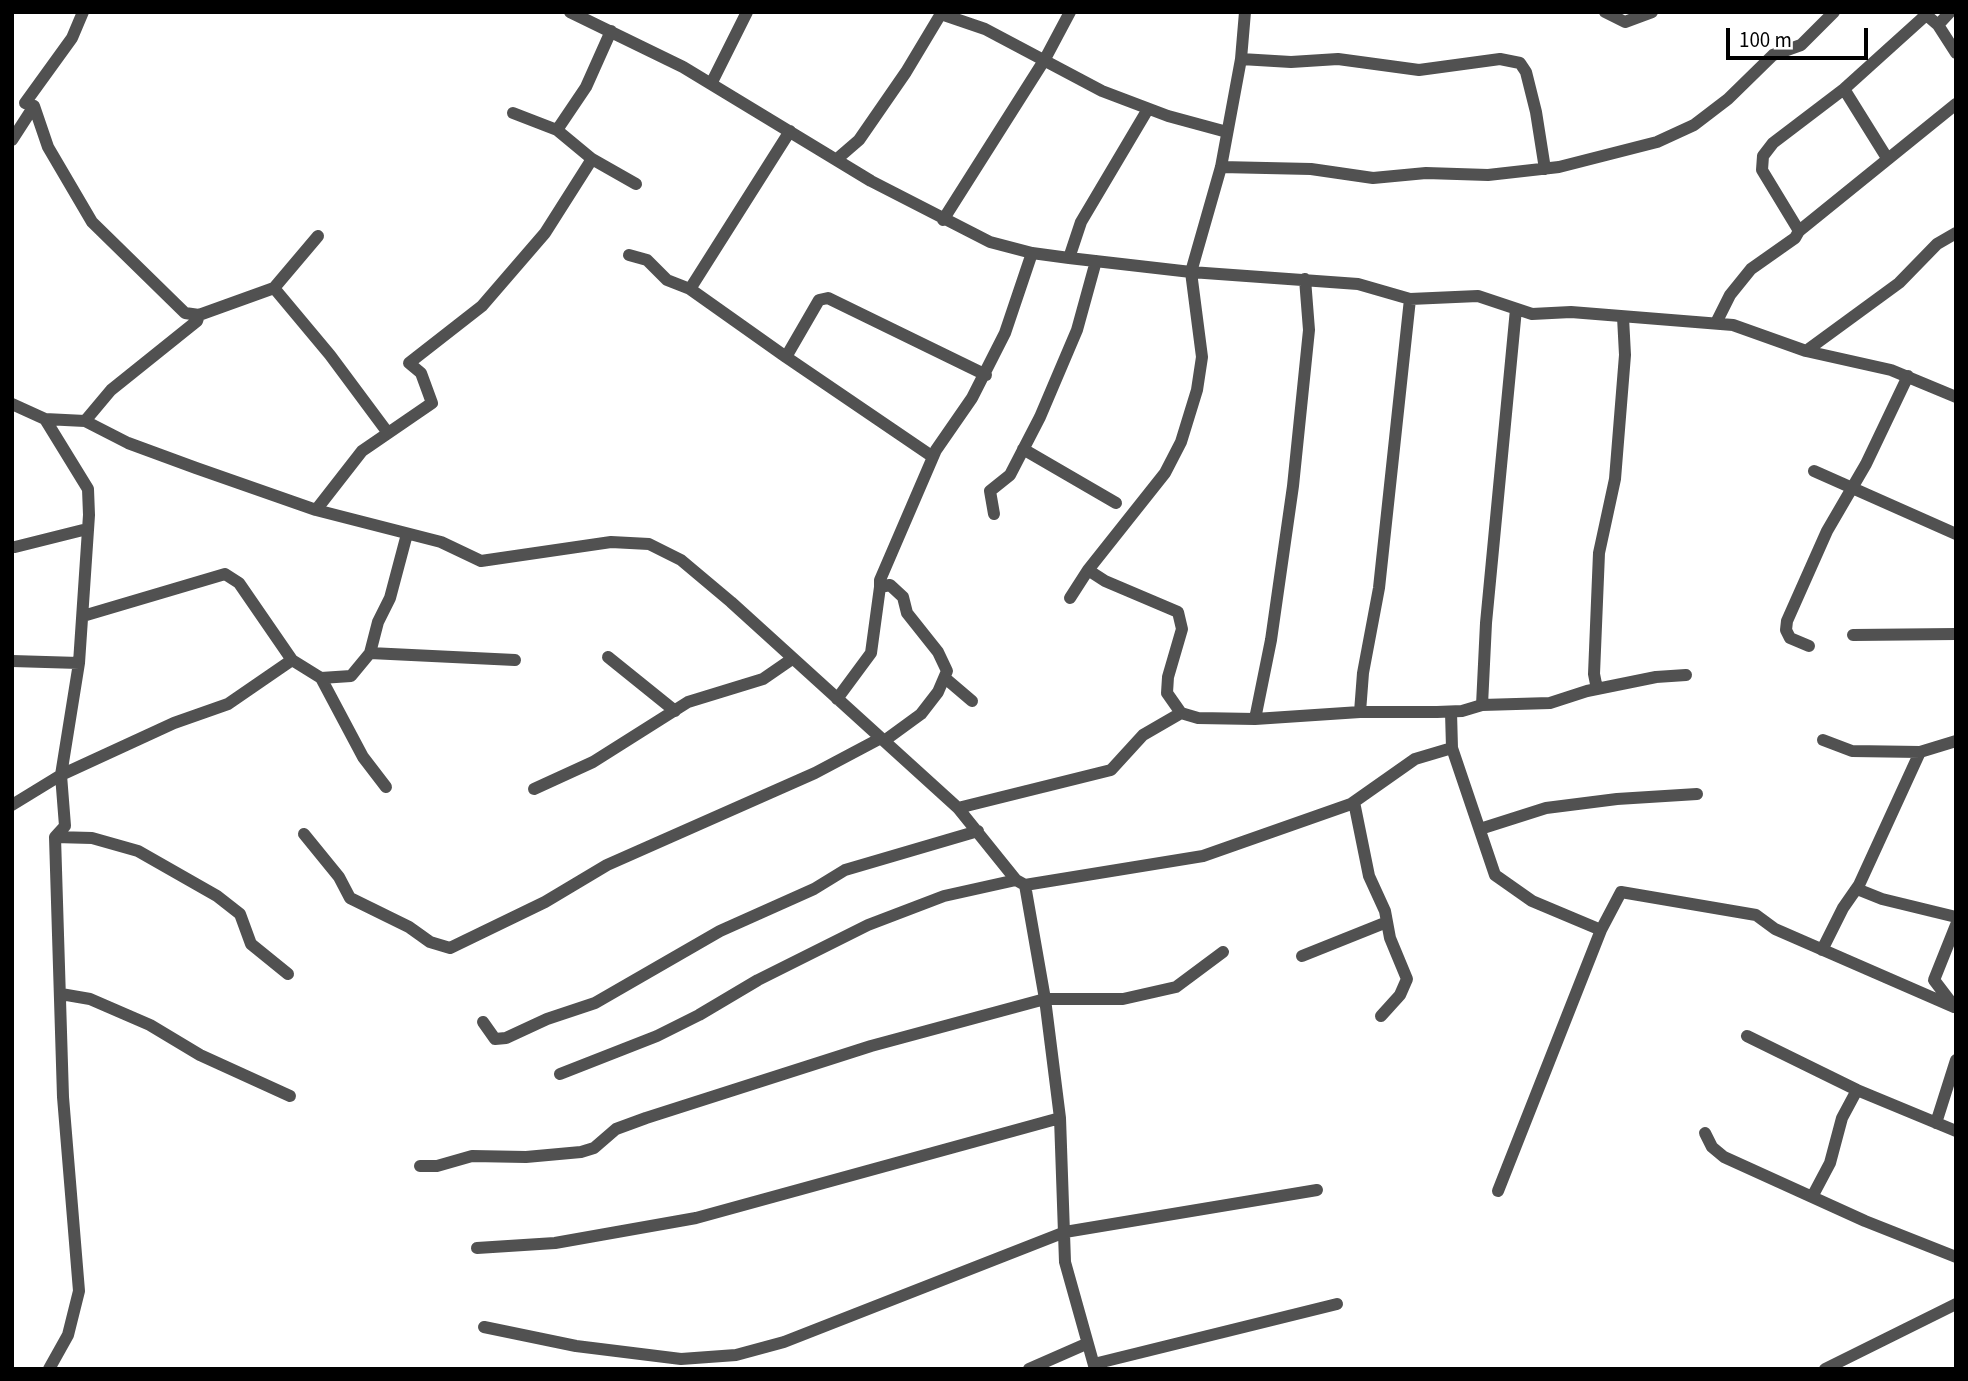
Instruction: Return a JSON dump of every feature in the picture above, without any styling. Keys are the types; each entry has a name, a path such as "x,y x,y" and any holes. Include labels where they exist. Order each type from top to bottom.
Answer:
{"street":[{"path":"12,140 24,103 72,38 83,12"},
{"path":"570,12 712,84 943,220 990,242 1032,253 1191,272 1358,284 1410,299 1478,296 1532,314 1571,312 1716,323 1733,326 1806,351 1908,376 1956,397"},
{"path":"712,84 747,12"},
{"path":"943,220 1045,58 1070,12"},
{"path":"1070,598 1088,570 1165,473 1181,443 1197,390 1202,357 1191,272 1221,167 1241,59 1245,12"},
{"path":"1605,12 1625,22 1651,12"},
{"path":"1221,167 1311,169 1373,178 1426,173 1488,175 1545,169 1676,135 1728,99 1773,55 1801,45 1834,12"},
{"path":"1938,25 1950,12"},
{"path":"836,159 859,140 941,13 985,29 1045,58 1102,92 1148,109 1227,132"},
{"path":"1800,231 1762,170 1761,160 1773,144 1844,89 1925,14 1938,25 1956,53"},
{"path":"557,130 586,87 611,31"},
{"path":"1241,59 1292,62 1338,59 1419,70 1500,60 1520,63 1526,72 1536,112 1545,169"},
{"path":"1844,89 1887,158"},
{"path":"24,103 92,222 185,313 199,315 274,289 318,236"},
{"path":"1716,323 1730,295 1751,270 1956,104"},
{"path":"1069,258 1081,222 1148,109"},
{"path":"513,113 557,130 592,159 636,184"},
{"path":"690,289 790,131"},
{"path":"316,510 362,451 432,403 421,373 409,363 482,306 545,233 592,159"},
{"path":"1806,351 1899,283 1937,244 1956,233"},
{"path":"837,699 871,653 886,562 933,457 985,375 1005,333 1032,253"},
{"path":"629,256 647,260 667,280 690,289 933,457"},
{"path":"994,514 990,491 1010,475 1023,449 1077,330 1096,261"},
{"path":"1255,719 1271,640 1293,486 1309,330 1305,279"},
{"path":"274,289 309,333 331,355 388,433"},
{"path":"786,357 819,300 828,298 985,375"},
{"path":"1360,712 1363,673 1379,588 1410,299"},
{"path":"1482,705 1486,623 1516,309"},
{"path":"85,421 111,390 197,321 199,315"},
{"path":"1597,689 1594,674 1599,553 1615,479 1625,355 1623,317"},
{"path":"1809,646 1790,638 1786,630 1787,621 1827,531 1854,487 1908,376"},
{"path":"12,404 45,419 85,421 128,443 316,510 441,542 481,561 632,541 662,548 731,602 958,808 1020,882 1045,999 1060,1118 1065,1262 1094,1366 1337,1304"},
{"path":"45,419 88,489 79,663 61,775 65,826 54,837 64,1097 79,1291 68,1335 49,1369"},
{"path":"1023,449 1116,503"},
{"path":"1814,471 1956,534"},
{"path":"15,547 87,529"},
{"path":"321,678 351,676 370,653 378,621 390,598 407,534"},
{"path":"1088,570 1105,581 1178,612 1182,629 1168,677 1167,693 1181,713 1198,718 1255,719 1360,712 1451,712 1482,705 1549,704 1597,689 1656,677 1686,675"},
{"path":"83,616 225,574 239,583 292,660 321,678 363,757 386,787"},
{"path":"304,834 339,877 350,898 409,927 430,942 450,948 545,902 607,865 815,773 882,739 921,714 945,678 944,662 907,613 903,597 890,585 880,587"},
{"path":"1853,635 1956,634"},
{"path":"370,653 515,660"},
{"path":"608,657 675,711"},
{"path":"534,789 593,762 700,697 763,679 792,659"},
{"path":"12,805 61,775 174,723 228,704 292,660"},
{"path":"12,661 79,663"},
{"path":"945,678 972,701"},
{"path":"1451,712 1452,748 1495,875 1532,901 1601,930"},
{"path":"958,808 1111,770 1143,736 1181,713"},
{"path":"1823,740 1852,751 1920,752 1956,741"},
{"path":"560,1074 657,1036 758,980 869,925 944,896 1020,882 1203,856 1354,802 1415,759 1452,748"},
{"path":"1822,950 1843,908 1857,889 1920,752"},
{"path":"1480,829 1546,808 1617,799 1697,794"},
{"path":"1354,802 1369,876 1385,911 1390,938 1407,979 1400,995 1381,1016"},
{"path":"483,1022 495,1039 506,1038 559,1014 595,1003 720,931 814,888 845,870 978,831"},
{"path":"54,837 92,838 138,851 217,896 240,914 251,944 288,974"},
{"path":"1857,889 1882,899 1956,917"},
{"path":"1497,1191 1601,930 1621,892 1756,915 1775,929 1955,1007"},
{"path":"1302,956 1387,922"},
{"path":"1954,932 1934,980 1955,1007"},
{"path":"420,1166 437,1166 472,1156 526,1157 594,1149 617,1129 646,1118 871,1046 1045,999 1124,999 1176,987 1223,952"},
{"path":"61,993 90,999 150,1024 200,1055 290,1096"},
{"path":"1747,1036 1857,1090 1956,1131"},
{"path":"1936,1123 1956,1060"},
{"path":"1812,1197 1830,1163 1842,1118 1857,1090"},
{"path":"477,1248 555,1243 695,1218 1060,1118"},
{"path":"1705,1133 1712,1147 1724,1157 1956,1257"},
{"path":"484,1327 576,1346 681,1359 736,1355 784,1342 1065,1232 1317,1190"},
{"path":"1825,1369 1956,1304"},
{"path":"1028,1369 1086,1344"}]}
